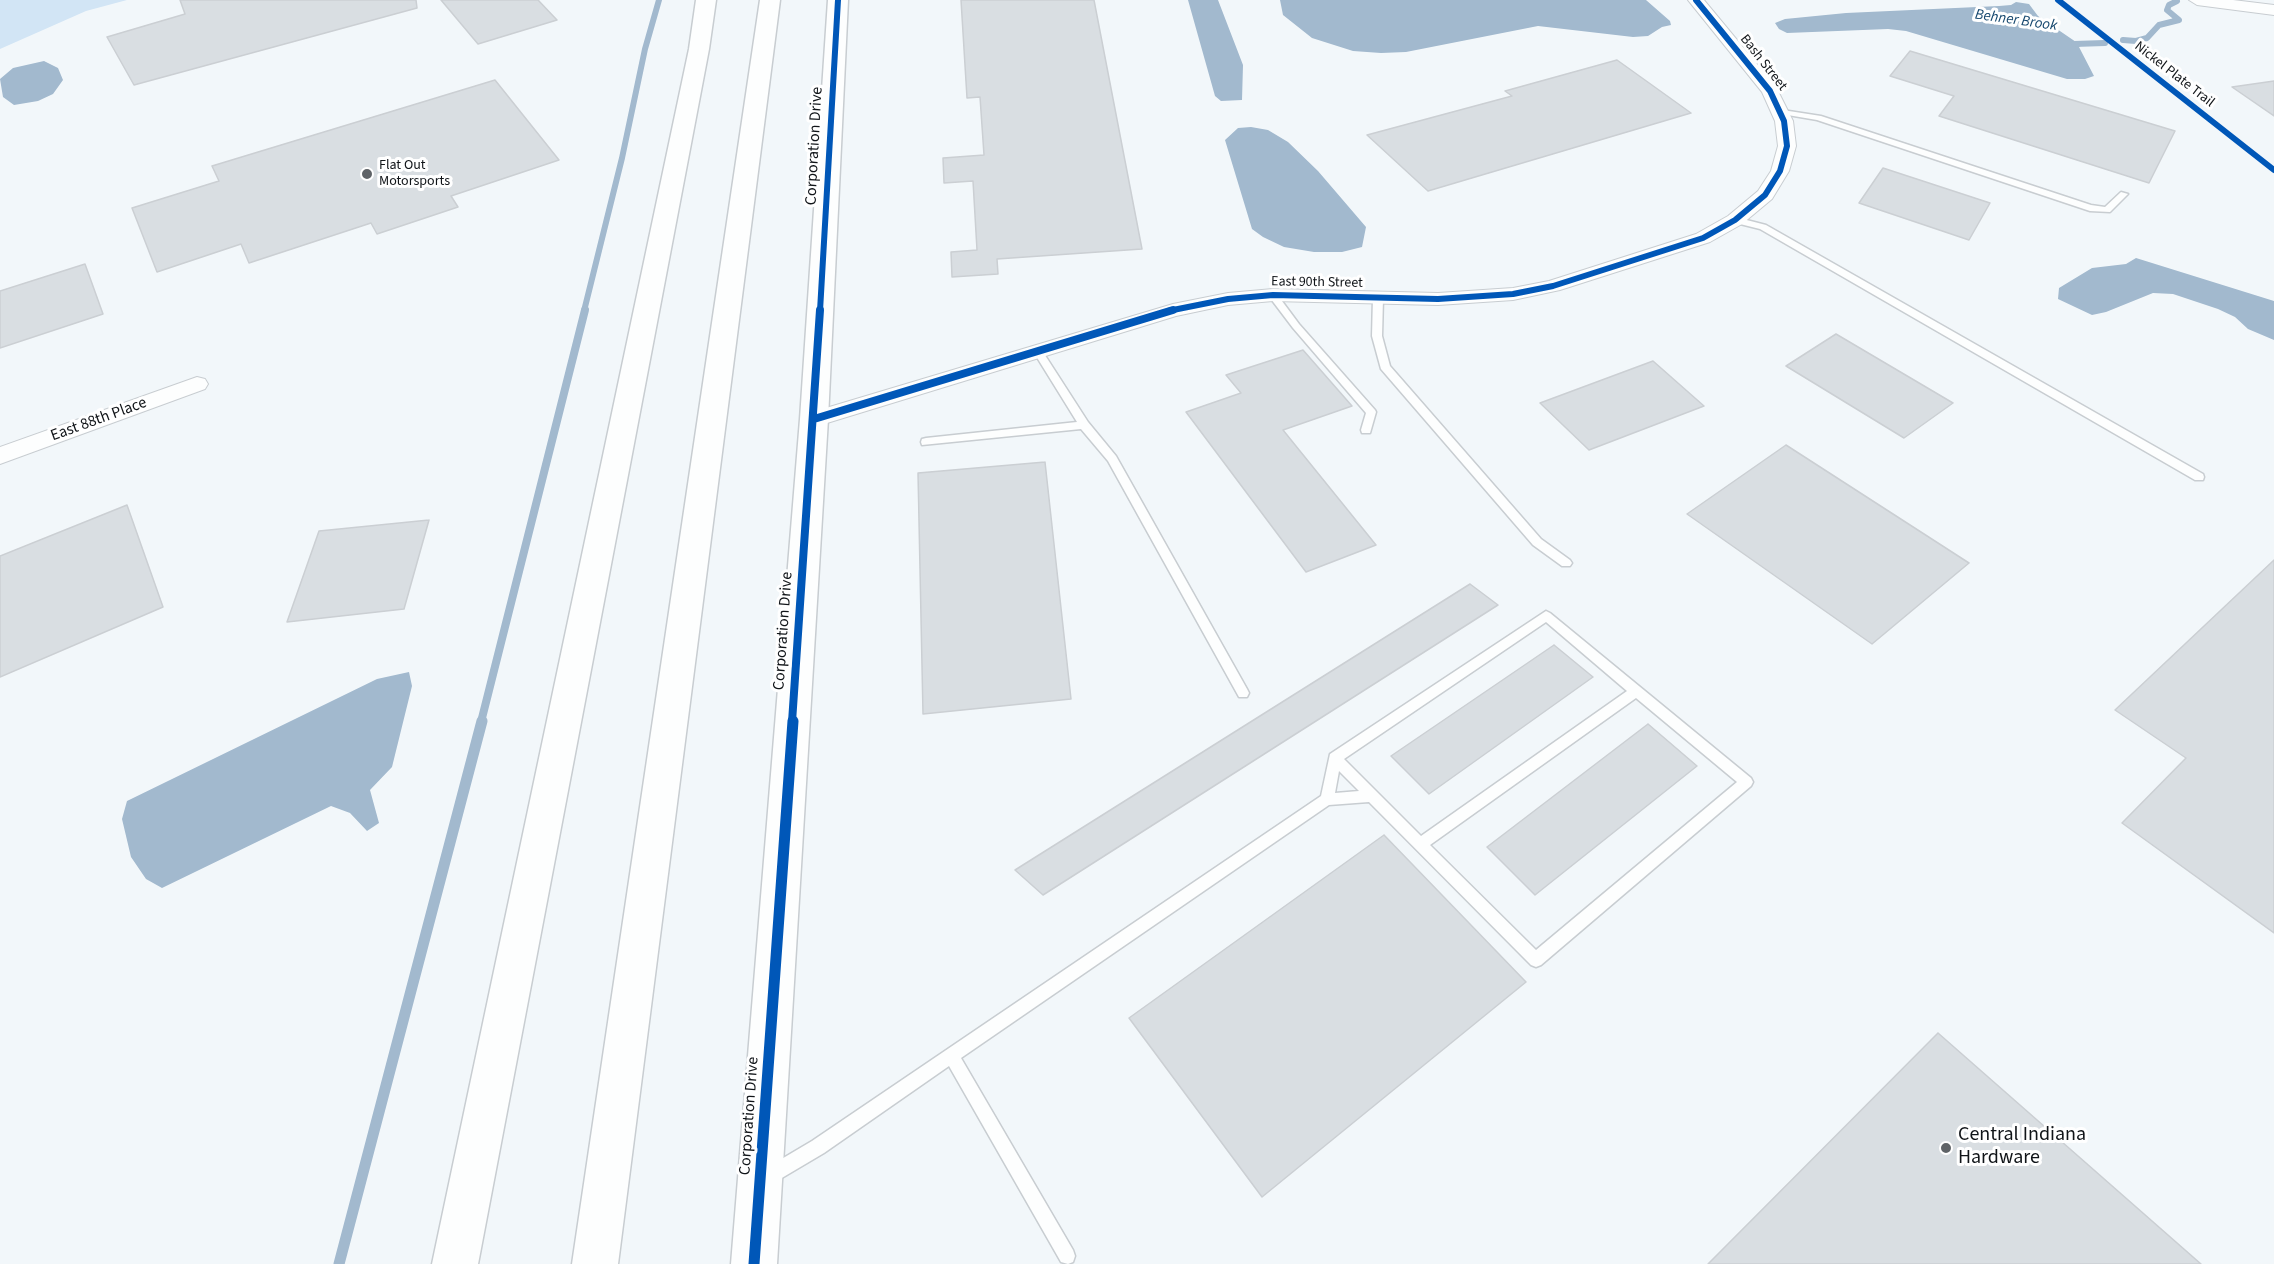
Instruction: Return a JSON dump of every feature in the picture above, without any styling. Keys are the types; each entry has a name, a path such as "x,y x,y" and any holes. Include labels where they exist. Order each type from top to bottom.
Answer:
{"main road":[{"path":"455,1264 699,49 706,0"},
{"path":"699,49 715,0"},
{"path":"595,1264 770,0"},
{"name":"Corporation Drive","path":"754,1264 814,419 838,0"}],"street":[{"name":"Bash Street","path":"1696,0 1770,91 1785,131 1785,151"},
{"path":"2197,0 2274,10"},
{"name":"East 90th Street","path":"814,419 1173,310 1228,299 1273,296 1460,299 1513,294 1553,286 1702,238 1735,220 1765,195 1780,171 1785,151"},
{"name":"East 88th Place","path":"0,456 197,384"}],"lane":[{"path":"1779,111 1818,118 2090,208 2107,210 2124,194"},
{"path":"1735,220 1763,227 2199,477"},
{"path":"1273,296 1371,412 1366,430"},
{"path":"1378,298 1377,336 1385,367 1537,543 1566,562"},
{"path":"1038,351 1084,425 1112,459 1243,693"},
{"path":"926,442 1084,425"},
{"path":"1327,799 1335,759 1546,616 1746,782 1536,960 1335,759"},
{"path":"1420,844 1636,691"},
{"path":"760,1181 818,1147 1327,799 1372,796"},
{"path":"952,1056 1067,1256"}],"shaded area":[{"path":"0,0 127,0 86,11 0,49"}],"water":[{"path":"1188,0 1218,0 1243,65 1242,100 1221,101 1215,96"},
{"path":"1280,0 1646,0 1670,21 1671,25 1662,27 1648,36 1633,37 1538,26 1406,52 1381,53 1353,51 1312,38 1283,15"},
{"path":"2016,2 2029,4 2038,16 2076,42 2084,44 2079,47 2094,76 2085,79 2067,79 1906,31 1888,29 1787,33 1779,29 1775,23 1785,19 1846,13 1999,6"},
{"path":"44,61 58,68 63,80 53,94 38,101 14,105 3,97 0,79 13,68"},
{"path":"1251,127 1268,130 1288,142 1318,171 1366,227 1362,247 1342,252 1314,252 1284,247 1252,229 1225,140 1238,128"},
{"path":"2136,258 2274,301 2274,340 2248,329 2235,317 2218,309 2173,294 2153,293 2106,312 2092,315 2058,299 2059,288 2092,268 2126,264"},
{"path":"409,672 412,686 392,767 370,790 379,823 367,831 350,813 331,806 162,888 146,879 131,857 122,819 127,801 377,679"}],"building":[{"path":"180,0 416,0 417,8 134,85 107,37 185,14"},
{"path":"441,0 538,0 557,20 478,44"},
{"path":"961,0 1094,0 1142,249 997,259 998,274 952,277 951,252 977,250 973,181 944,183 943,158 984,155 980,97 967,98"},
{"path":"1910,51 2175,131 2149,183 1939,116 1954,96 1890,76"},
{"path":"1617,60 1691,113 1428,191 1367,135 1512,96 1505,91"},
{"name":"Flat Out Motorsports","path":"495,80 559,160 451,196 458,207 377,234 371,223 249,263 241,244 157,272 132,208 219,181 212,166"},
{"path":"2274,81 2274,116 2232,87"},
{"path":"1883,168 1990,203 1969,240 1859,203"},
{"path":"85,264 103,314 0,348 0,291"},
{"path":"1836,334 1953,403 1904,438 1786,366"},
{"path":"1303,350 1352,406 1283,430 1376,545 1306,572 1186,412 1241,393 1226,375"},
{"path":"1653,361 1704,406 1589,450 1540,403"},
{"path":"1786,445 1969,563 1872,644 1687,514"},
{"path":"1045,462 1071,699 923,714 918,473"},
{"path":"127,505 163,607 0,677 0,556"},
{"path":"429,520 404,609 287,622 319,531"},
{"path":"2274,560 2274,933 2122,823 2186,758 2115,710"},
{"path":"1470,584 1498,605 1043,895 1015,870"},
{"path":"1554,645 1593,677 1429,794 1391,756"},
{"path":"1648,724 1697,766 1535,895 1487,847"},
{"path":"1384,835 1526,982 1262,1197 1129,1018"},
{"name":"Central Indiana Hardware","path":"1938,1033 2201,1264 1708,1264"}],"waterway":[{"path":"584,311 622,158 645,49 659,0"},
{"name":"Behner Brook","path":"2123,40 2136,41 2147,38 2159,25 2179,20 2167,10 2169,5 2177,1"},
{"name":"Behner Brook","path":"2074,44 2105,43"},
{"path":"481,722 585,310"},
{"path":"339,1264 482,721"}],"cycle path":[{"path":"754,1264 814,419 838,0"},
{"path":"814,419 1173,310 1228,299 1273,295 1438,299 1513,294 1553,286 1703,238 1735,220 1765,195 1780,171 1787,146 1784,121 1770,91 1696,0"},
{"name":"Nickel Plate Trail","path":"2058,0 2274,170"}],"place":[{"name":"Flat Out Motorsports","path":"367,174"},
{"name":"Central Indiana Hardware","path":"1946,1148"}]}
